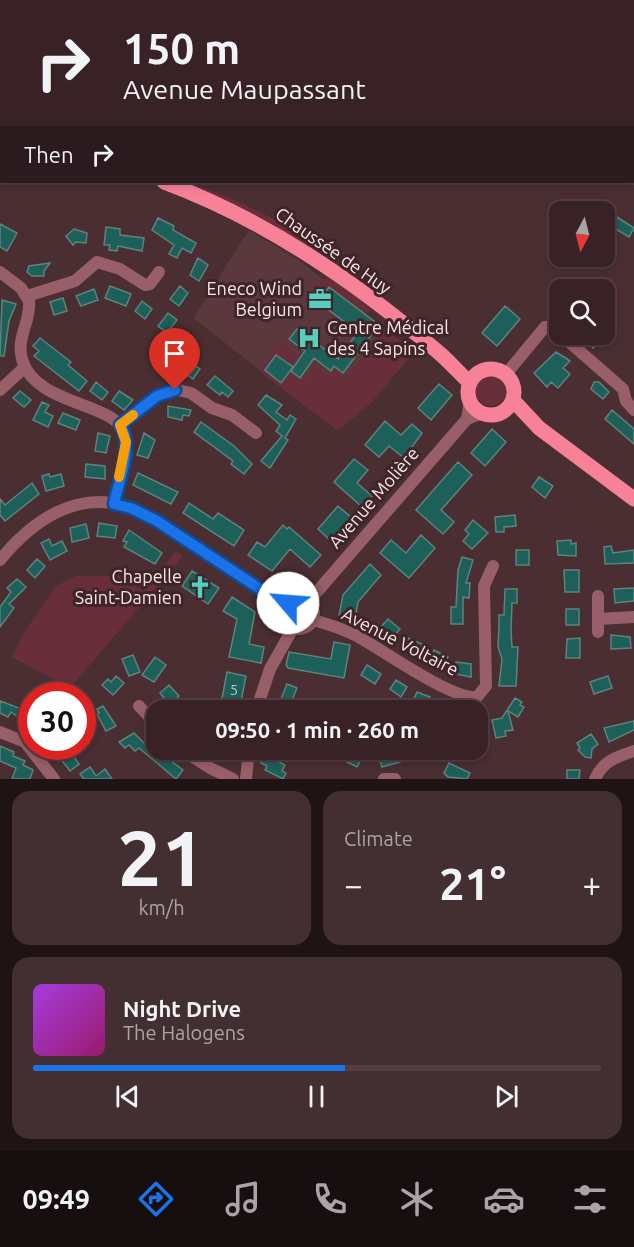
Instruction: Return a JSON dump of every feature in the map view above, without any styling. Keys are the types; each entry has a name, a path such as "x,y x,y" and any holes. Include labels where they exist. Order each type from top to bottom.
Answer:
{"main road":[{"name":"Chaussée de Huy","path":"166,183 235,212 287,240 474,378"},
{"path":"499,413 513,400 514,388 510,369 495,369 474,378 470,401 483,413 499,413 518,418 539,428"},
{"path":"513,400 539,428 634,499"}],"street":[{"path":"27,296 75,281 98,262 120,268 146,285 150,284 159,272"},
{"path":"0,272 21,288 27,296 30,307 20,337 25,367 42,387 110,417 120,425 125,435 126,447 114,504"},
{"path":"510,369 545,327 549,329"},
{"path":"572,345 622,389 626,401 634,410"},
{"path":"0,390 25,367"},
{"path":"120,425 160,394 181,390 191,393 214,410 232,415 255,433"},
{"path":"467,419 470,401"},
{"name":"Avenue Molière","path":"309,601 467,419 483,413"},
{"path":"0,560 30,528 61,509 87,504 114,504 131,508 157,521 286,606"},
{"name":"Avenue Voltaire","path":"313,620 347,631 421,675 468,696 477,697 486,686 484,586 493,566"},
{"path":"598,596 598,632"},
{"path":"296,599 309,601 313,620 305,627 293,628 284,620 286,606 296,599"},
{"path":"598,618 634,617"},
{"path":"260,700 270,669 293,628"},
{"path":"139,706 146,713"},
{"path":"0,732 25,742 54,779"},
{"path":"596,779 600,769 609,760 634,751"},
{"path":"198,760 233,779"},
{"path":"246,779 248,760"},
{"path":"384,779 394,779"}],"shaded area":[{"path":"177,183 187,183 203,188 260,212 305,237 320,255"},
{"path":"249,230 300,261 414,352 371,403 338,431 193,318"},
{"path":"326,278 371,308 366,315 328,286 320,296 313,289 316,283"},
{"path":"384,329 414,352 371,403 338,431 260,372 276,345 283,343 296,353 291,366 276,355 265,370 281,382 291,371 305,381 315,365 327,375 338,369 348,377"},
{"path":"491,376 502,380 506,391 502,402 491,406 480,402 476,391 480,380"},
{"path":"176,551 183,556 75,682 59,682 12,657 23,634 56,586 76,576 119,576 144,591"},
{"path":"298,605 304,608 307,614 304,620 298,623 292,620 289,614 292,608"}],"building":[{"path":"615,216 634,228 629,237 615,229"},
{"path":"158,218 174,226 173,230 196,243 191,253 182,248 177,258 169,254 174,245 152,230"},
{"path":"0,224 17,233 7,251 0,247"},
{"path":"106,227 120,229 120,235 144,238 142,251 118,246 117,251 109,250 110,245 104,245"},
{"path":"74,229 87,233 86,243 76,242 73,245 66,236"},
{"path":"198,258 208,265 199,281 190,275"},
{"path":"50,263 44,271 44,276 32,276 27,272 29,266"},
{"path":"110,286 131,294 126,306 105,298"},
{"path":"180,286 188,293 179,306 170,299"},
{"path":"329,287 379,325 343,373 334,366 331,371 314,358 300,378 291,371 305,351 289,339 297,329 338,359 358,332 318,302"},
{"path":"94,289 98,300 81,306 76,296"},
{"path":"63,298 67,311 54,315 50,302"},
{"path":"2,300 16,304 9,321 4,356 0,356"},
{"path":"142,301 152,309 145,319 135,311"},
{"path":"505,306 520,319 497,346 482,333"},
{"path":"168,313 177,320 167,333 158,326"},
{"path":"40,338 71,362 68,365 87,381 79,391 34,356 39,351 33,346"},
{"path":"556,352 570,361 563,368 570,374 558,388 551,382 547,387 534,373"},
{"path":"276,355 293,367 281,383 265,370"},
{"path":"188,361 200,369 193,379 186,374 179,376 176,364"},
{"path":"215,376 233,391 228,397 222,392 220,395 207,385"},
{"path":"96,382 108,392 102,400 90,391"},
{"path":"594,382 599,382 609,392 603,399 591,389"},
{"path":"439,384 452,395 431,420 418,408"},
{"path":"20,391 31,400 24,407 13,398"},
{"path":"119,391 133,400 124,410 112,401"},
{"path":"266,395 282,405 276,412 287,420 290,415 296,419 285,438 288,440 270,468 261,461 282,436 276,431 280,425 258,405"},
{"path":"42,402 49,405 45,412 53,416 48,427 33,420"},
{"path":"168,406 191,410 189,416 183,415 182,420 168,417"},
{"path":"612,410 634,429 634,444 605,419"},
{"path":"63,413 80,420 76,430 58,423"},
{"path":"385,421 401,435 412,424 422,433 404,458 389,446 379,457 365,445"},
{"path":"201,422 234,446 252,464 244,474 231,464 233,461 194,432"},
{"path":"492,429 506,442 485,466 471,453"},
{"path":"98,433 110,436 106,453 95,451"},
{"path":"144,433 155,440 148,458 137,455"},
{"path":"354,459 368,470 357,483 372,496 362,507 334,482"},
{"path":"458,462 472,475 441,510 454,522 443,534 416,510"},
{"path":"86,464 105,466 105,479 85,477"},
{"path":"138,473 178,492 171,504 133,485"},
{"path":"49,474 50,477 61,474 64,486 46,491 42,476"},
{"path":"539,477 553,486 545,498 532,487"},
{"path":"32,483 39,494 5,521 0,515 0,499 5,505"},
{"path":"189,503 213,519 218,513 244,530 234,546 183,513"},
{"path":"338,506 352,518 332,542 318,529"},
{"path":"515,515 516,526 504,527 504,532 496,532 495,517"},
{"path":"473,520 488,533 472,549 463,541 469,534 465,530"},
{"path":"99,523 117,526 115,538 97,536"},
{"path":"86,524 89,538 72,542 70,528"},
{"path":"283,525 287,529 289,527 321,555 310,567 290,549 272,571 248,555 257,542 265,547"},
{"path":"129,530 162,553 155,564 124,547 127,542 123,541"},
{"path":"421,535 435,548 409,578 380,553 391,540 406,553"},
{"path":"49,539 52,546 62,541 67,551 50,560 41,543"},
{"path":"571,540 571,544 576,543 576,556 558,555 557,541"},
{"path":"611,546 613,553 634,550 634,563 605,564 604,547"},
{"path":"516,550 529,550 529,565 516,565"},
{"path":"462,557 473,560 466,583 470,583 469,598 463,597 463,624 451,624 451,607 456,607 458,570"},
{"path":"37,559 45,566 35,578 27,570"},
{"path":"370,564 381,575 358,602 355,619 339,616 343,595"},
{"path":"564,570 579,570 579,592 565,592"},
{"name":"Chapelle Saint-Damien","path":"192,571 219,588 208,604 182,586"},
{"path":"17,579 26,587 9,604 14,608 0,627 0,607 11,592 7,588"},
{"path":"634,588 634,601 615,603 614,589"},
{"path":"505,589 517,589 517,603 512,603 511,630 512,647 518,647 516,686 499,686 502,659 498,647 499,615 504,615"},
{"path":"232,597 255,612 249,644 264,647 261,663 229,657 237,619 223,611"},
{"path":"566,609 579,609 579,625 566,625"},
{"path":"388,619 400,629 392,638 380,628"},
{"path":"611,635 630,637 631,648 611,649"},
{"path":"409,638 422,644 417,654 404,648"},
{"path":"580,638 580,658 566,658 567,639"},
{"path":"334,642 350,645 344,678 288,668 286,665 289,652 331,659"},
{"path":"434,650 448,657 443,667 429,661"},
{"path":"133,655 140,672 129,676 122,659"},
{"path":"155,657 166,665 154,682 142,675"},
{"path":"456,662 471,664 471,677 455,674"},
{"path":"367,665 381,674 375,684 361,675"},
{"path":"227,672 246,676 241,700 222,700"},
{"path":"116,676 124,683 113,695 102,685 108,679 111,682"},
{"path":"608,676 612,688 594,694 590,682"},
{"path":"396,680 407,687 401,697 390,689"},
{"path":"287,684 297,688 292,700 281,699"},
{"path":"169,685 179,696 175,700 165,700 160,693"},
{"path":"417,692 430,697 428,700 413,700"},
{"path":"515,698 522,702 520,705 524,707 518,717 508,711 513,730 505,731 506,736 496,738 492,720 502,718"},
{"path":"0,701 18,708 18,717 11,712 8,717 0,713"},
{"path":"103,706 116,726 106,731 97,714 99,713 97,709"},
{"path":"634,721 634,730 609,742 604,728"},
{"path":"134,733 146,745 146,754 139,748 135,751 129,745 125,748 119,742"},
{"path":"591,734 598,744 592,749 591,758 585,757 578,750 580,748 577,743"},
{"path":"0,746 14,752 13,756 18,760 25,761 23,765 33,770 30,779 12,779 16,768 0,761"},
{"path":"62,760 76,760 79,764 70,771"},
{"path":"153,760 170,760 183,770 176,779"},
{"path":"263,760 276,760 285,765 282,771 286,773 283,779 265,770 267,766 261,763"},
{"path":"348,760 361,760 357,767 347,762"},
{"path":"380,760 400,760 400,762 382,767"},
{"path":"449,763 470,773 467,779 448,777 444,773"},
{"path":"90,767 96,776 105,769 112,779 84,779 80,774"},
{"path":"567,770 580,770 579,779 567,779"}],"slow traffic":[{"path":"119,477 126,447 124,432 120,425 133,415"}],"place":[{"name":"Eneco Wind Belgium","path":"320,299"},
{"name":"Centre Médical des 4 Sapins","path":"309,338"},
{"name":"Chapelle Saint-Damien","path":"200,587"}],"route":[{"path":"175,390 157,396 120,425 125,435 126,447 114,504 140,511 286,606 288,603"}]}
